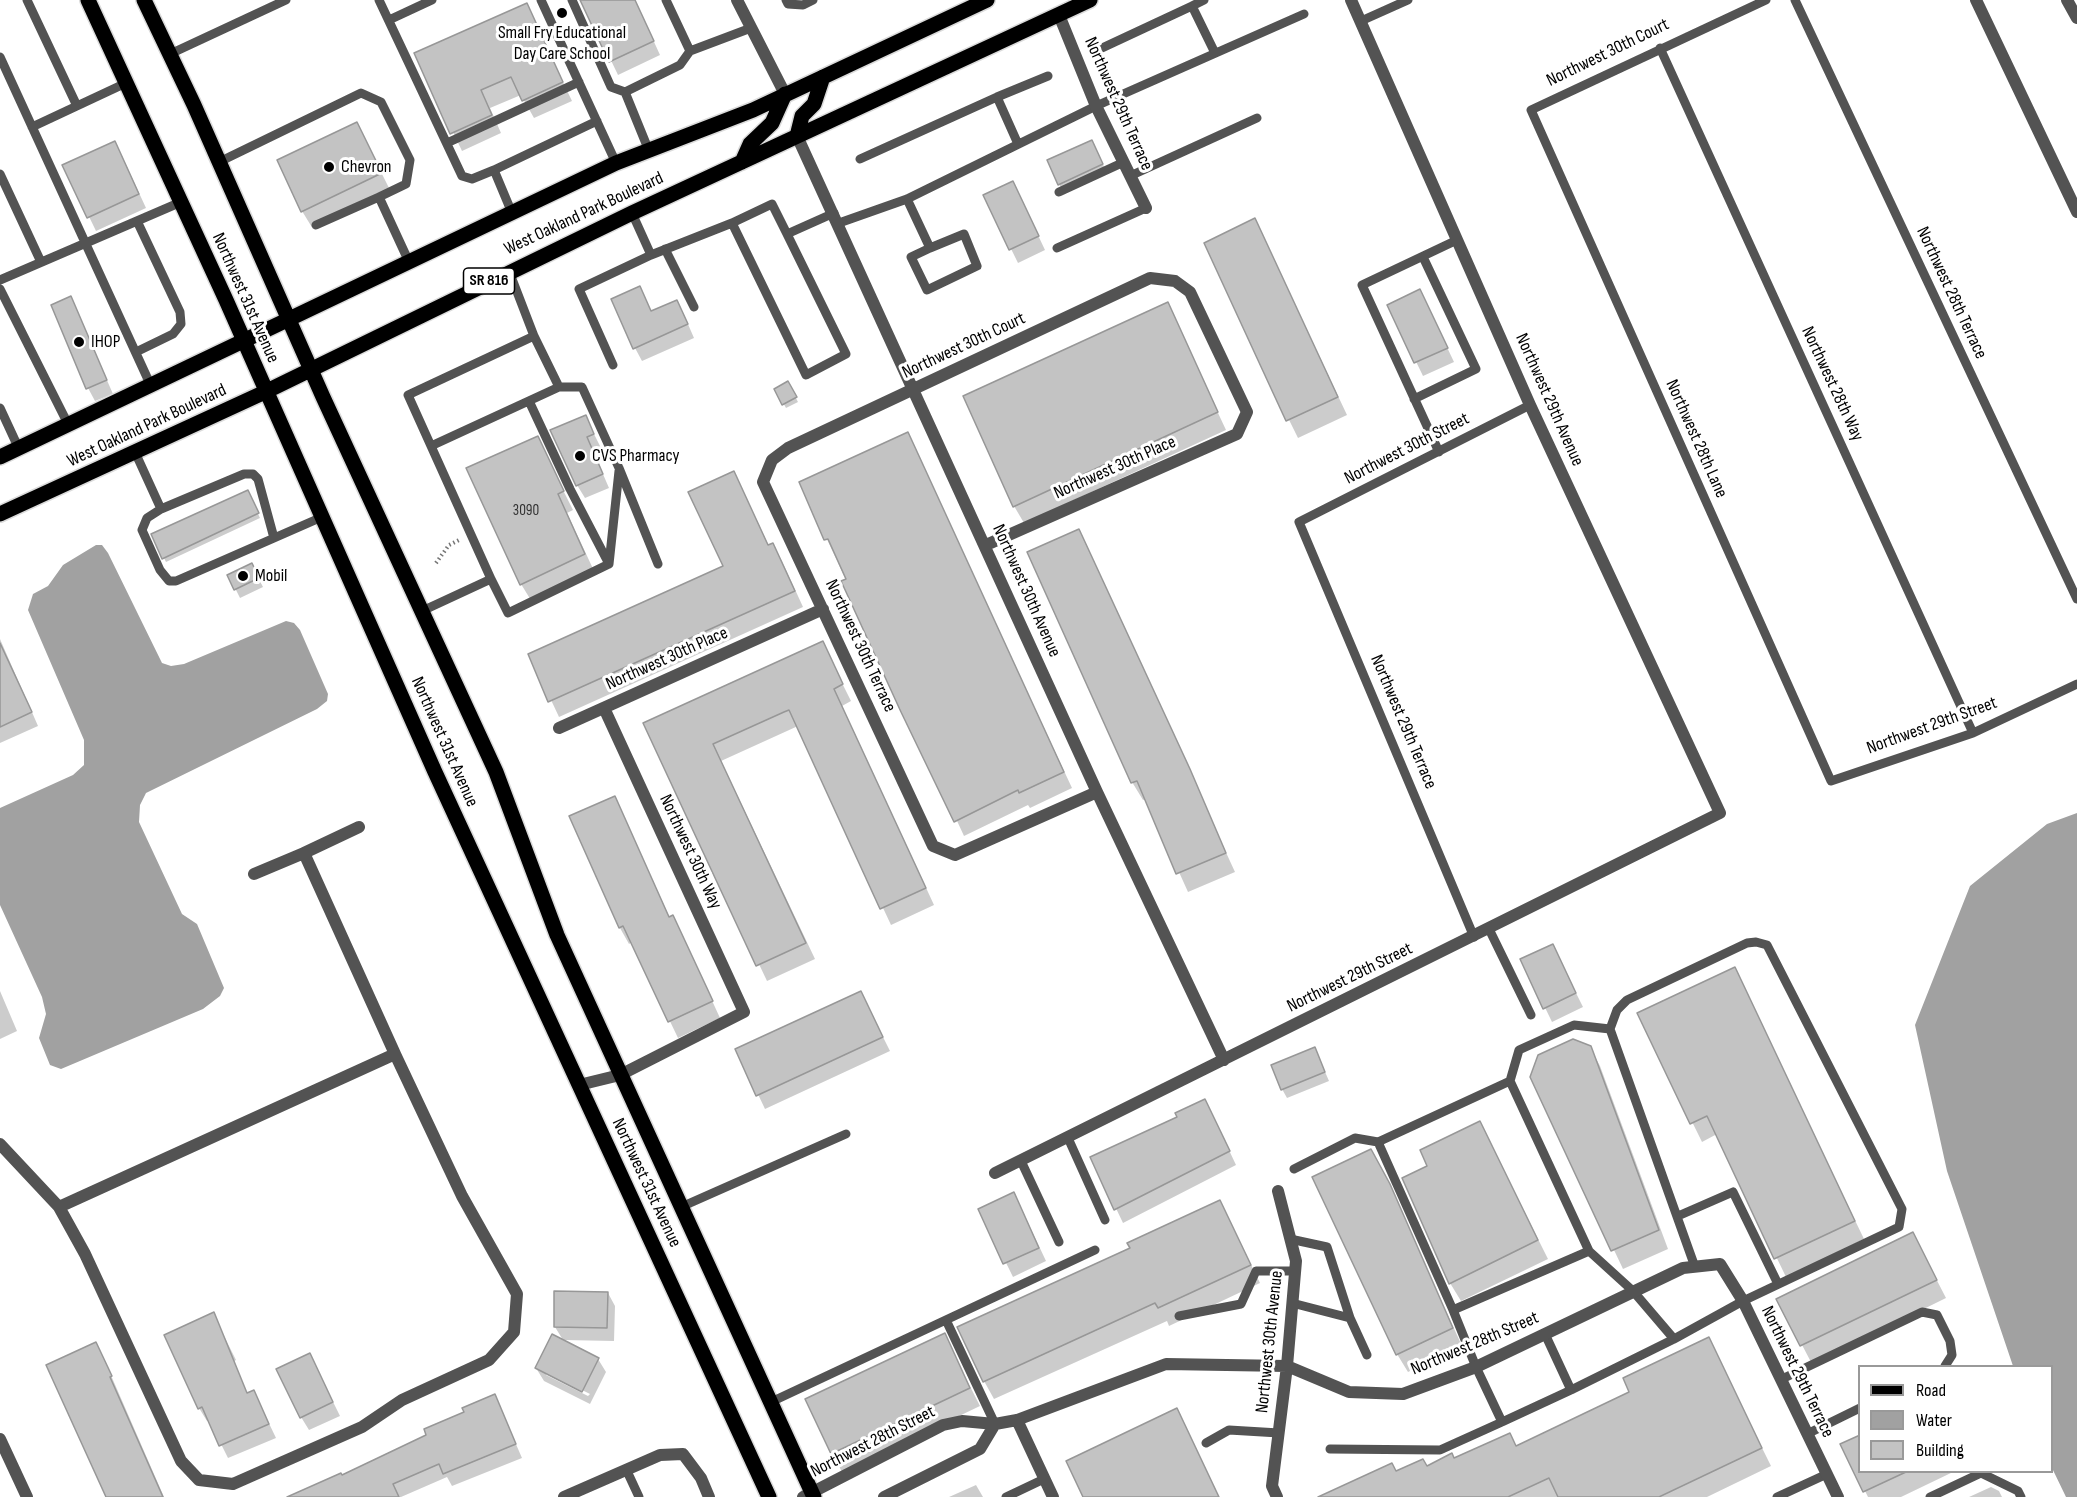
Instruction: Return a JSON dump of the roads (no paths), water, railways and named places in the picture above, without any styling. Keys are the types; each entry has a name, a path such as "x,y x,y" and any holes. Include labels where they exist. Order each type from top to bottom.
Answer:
{"main road":[{"name":"Northwest 31st Avenue","path":"88,0 579,1085 769,1497"},
{"name":"Northwest 31st Avenue","path":"144,0 496,772 557,935 771,1402 810,1496"},
{"name":"West Oakland Park Boulevard","path":"0,457 616,163 753,110 987,0"},
{"name":"West Oakland Park Boulevard","path":"0,514 265,392 509,271 1090,0"},
{"path":"797,136 802,116 814,104 823,77"},
{"path":"742,162 750,144 772,123 785,94"}],"street":[{"path":"737,0 785,94"},
{"name":"Northwest 29th Avenue","path":"1351,0 1530,405 1720,813"},
{"path":"1976,0 2075,204"},
{"path":"2067,0 2077,18"},
{"name":"Northwest 29th Terrace","path":"1059,15 1096,106 1146,208"},
{"name":"Northwest 30th Avenue","path":"797,136 915,389 1097,792 1224,1060"},
{"name":"Northwest 30th Court","path":"772,460 788,448 1150,278 1175,281 1190,292 1247,412"},
{"name":"Northwest 30th Place","path":"986,545 1237,434 1247,412"},
{"name":"Northwest 30th Terrace","path":"772,460 763,482 933,846 955,855 1097,792"},
{"name":"Northwest 30th Place","path":"559,728 823,609"},
{"name":"Northwest 30th Way","path":"604,708 744,1011 620,1075"},
{"name":"Northwest 29th Street","path":"995,1173 1720,813"},
{"path":"254,874 359,827"},
{"path":"0,1144 59,1207 85,1254 181,1461 199,1480 233,1484 362,1427 402,1400 489,1360 514,1332 517,1294 462,1196 304,853"},
{"path":"59,1207 395,1054"},
{"path":"579,1085 620,1075"},
{"name":"Northwest 30th Avenue","path":"1276,1497 1272,1486 1287,1366 1296,1261 1278,1191"},
{"name":"Northwest 29th Terrace","path":"1689,1267 1720,1264 1743,1301 1838,1497"},
{"name":"Northwest 28th Street","path":"810,1496 943,1425 962,1421 995,1424 1017,1420 1167,1364 1287,1366 1349,1392 1403,1394 1476,1367 1633,1291 1689,1267"},
{"path":"1017,1420 1053,1497"},
{"path":"884,1497 980,1449 995,1424"},
{"path":"0,1439 27,1497"},
{"path":"569,1496 660,1455 683,1454 701,1478 709,1497"}],"lane":[{"path":"27,0 77,106"},
{"path":"170,54 286,0"},
{"path":"379,0 462,176 472,179 494,170 597,120"},
{"path":"389,20 432,0"},
{"path":"541,0 616,163"},
{"path":"572,0 611,87 625,92 680,65 690,51 751,28"},
{"path":"666,0 690,51"},
{"path":"786,0 788,4 803,4 813,0"},
{"path":"1102,48 1204,0"},
{"path":"1361,21 1408,0"},
{"name":"Northwest 30th Court","path":"1531,110 1766,0"},
{"name":"Northwest 28th Terrace","path":"1795,0 2077,599"},
{"path":"1192,6 1215,53"},
{"path":"787,234 907,199 1096,106 1304,14"},
{"name":"Northwest 28th Way","path":"1660,48 1973,733"},
{"path":"0,57 152,386"},
{"path":"860,159 1048,76"},
{"path":"447,143 579,82"},
{"path":"32,127 126,83"},
{"path":"625,92 649,151"},
{"path":"219,162 361,93 381,102 410,160 406,184 316,225"},
{"path":"997,97 1018,144"},
{"name":"Northwest 28th Lane","path":"1531,110 1831,781"},
{"path":"1130,176 1257,118"},
{"path":"1059,192 1124,162"},
{"path":"494,170 512,213"},
{"path":"0,174 41,262"},
{"path":"379,197 409,262"},
{"path":"907,199 930,248"},
{"path":"0,280 181,202"},
{"path":"612,365 579,290 651,255 732,223 772,204 846,354 806,375 732,223"},
{"path":"1057,249 1146,208"},
{"path":"632,213 651,255"},
{"path":"136,352 173,334 181,324 180,312 137,221"},
{"path":"964,234 977,266 927,290 911,257 930,248 964,234"},
{"path":"1439,452 1362,285 1458,240"},
{"path":"665,249 693,307"},
{"path":"1414,399 1476,369 1423,257"},
{"path":"509,271 534,336 559,387"},
{"path":"0,289 69,426"},
{"path":"534,336 408,395 508,613 609,564"},
{"path":"431,446 559,387 582,387 619,468 658,564"},
{"path":"529,401 570,489 609,564"},
{"name":"Northwest 30th Street","path":"1299,522 1530,405"},
{"path":"0,408 19,448"},
{"path":"135,452 161,509"},
{"path":"609,564 619,468"},
{"path":"274,538 258,479 253,474 244,474 161,509 147,518 142,530 160,570 169,581 176,581 322,517"},
{"name":"Northwest 29th Terrace","path":"1299,522 1474,937"},
{"path":"422,611 491,579"},
{"name":"Northwest 29th Street","path":"1831,781 1973,733 2077,684"},
{"path":"1489,929 1531,1015"},
{"path":"1330,1449 1440,1450 1571,1390 1674,1339 1743,1301 1899,1227 1902,1209 1767,945 1756,942 1747,943 1627,1000 1617,1010 1611,1029 1678,1216 1689,1267"},
{"path":"1611,1029 1574,1025 1520,1050 1510,1081 1589,1251 1633,1291 1674,1339"},
{"path":"1294,1169 1355,1138 1378,1142 1510,1081"},
{"path":"681,1207 846,1134"},
{"path":"1068,1138 1105,1220"},
{"path":"1378,1142 1502,1422"},
{"path":"1021,1161 1059,1242"},
{"path":"1678,1216 1733,1192 1778,1284"},
{"path":"1290,1239 1327,1247 1350,1318 1368,1355"},
{"path":"771,1402 1095,1250"},
{"path":"1454,1310 1589,1251"},
{"path":"1179,1316 1241,1304 1256,1271 1295,1271"},
{"path":"1292,1303 1350,1318"},
{"path":"1782,1379 1922,1312 1937,1315 1950,1341 1952,1355 1946,1365"},
{"path":"946,1320 995,1424"},
{"path":"1545,1334 1571,1390"},
{"path":"1807,1434 1858,1409"},
{"path":"1206,1443 1229,1430 1278,1433"},
{"path":"626,1469 639,1497"},
{"path":"1930,1497 1981,1473 2018,1491 2021,1497"},
{"path":"1777,1497 1827,1474"},
{"path":"1006,1497 1044,1479"}],"water":[{"path":"96,545 102,545 108,553 162,663 171,666 184,664 286,621 294,623 300,630 328,694 327,701 317,709 146,793 140,805 139,822 182,914 197,924 224,988 220,996 203,1009 61,1069 50,1065 39,1038 46,1014 42,997 0,905 0,808 73,775 84,765 84,740 28,610 33,594 48,586 63,565"},
{"path":"2077,813 2077,1497 2066,1497 2053,1470 2053,1365 2013,1365 1947,1171 1915,1025 1970,886 2047,824"}],"place":[{"name":"Small Fry Educational Day Care School","path":"562,13"},
{"name":"Chevron","path":"329,167"},
{"name":"IHOP","path":"79,342"},
{"name":"CVS Pharmacy","path":"580,456"},
{"name":"Mobil","path":"243,576"}]}
